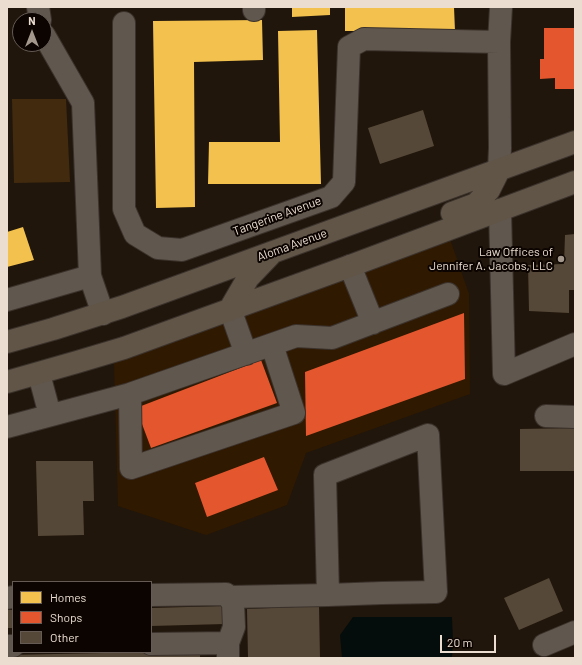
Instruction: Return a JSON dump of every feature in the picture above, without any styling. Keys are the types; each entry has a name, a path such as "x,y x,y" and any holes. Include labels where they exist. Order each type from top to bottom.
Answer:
{"main road":[{"name":"Aloma Avenue","path":"7,342 103,314 575,142"},
{"path":"350,266 358,251 374,242 476,204 489,190 498,170"},
{"path":"7,382 124,348 575,182"},
{"path":"230,309 248,278 274,251"}],"street":[{"path":"498,170 500,148 499,42 501,7"},
{"name":"Tangerine Avenue","path":"124,23 124,209 135,234 158,248 182,250 330,197 344,182 349,47 364,39 499,42"},
{"path":"52,49 83,103 90,276 103,314"},
{"path":"500,210 504,374 575,344"},
{"path":"350,266 373,323"},
{"path":"7,300 90,276"},
{"path":"7,427 130,394 296,336 332,338 448,294"},
{"path":"230,309 246,354"},
{"path":"130,394 131,468 294,413 272,345"},
{"path":"38,374 50,415"},
{"path":"546,416 575,418"},
{"path":"229,597 328,595 436,592 428,435 325,475 328,595"},
{"path":"152,595 226,594 233,603 234,627 228,650 152,644"},
{"path":"544,645 575,632"}],"shaded area":[{"path":"12,99 66,99 70,182 14,183"},
{"path":"450,239 469,294 470,394 306,453 287,505 206,535 118,506 114,362"},
{"path":"353,617 452,617 452,658 342,658 340,635"}],"building: Homes":[{"path":"292,7 330,7 330,15 292,17"},
{"path":"345,7 454,7 455,31 345,31"},
{"path":"262,20 263,60 194,62 195,207 156,208 153,21"},
{"path":"317,30 321,184 208,184 209,142 280,142 278,31"},
{"path":"23,227 34,260 7,267 7,232"}],"building: Shops":[{"path":"544,28 575,28 575,89 555,89 555,78 540,79 540,59 544,59"},
{"path":"464,313 465,379 306,436 305,372"},
{"path":"261,360 277,403 151,448 136,408"},
{"path":"264,457 278,490 207,517 195,483"}],"building: Other":[{"path":"423,110 434,146 380,164 368,128"},
{"path":"575,234 575,290 569,290 569,313 529,311 528,265 564,264 565,235"},
{"path":"575,428 575,471 520,471 520,429"},
{"path":"36,461 93,461 94,501 83,501 84,535 38,536"},
{"path":"549,578 563,611 519,630 504,598"},
{"path":"224,606 225,624 152,626 152,608"},
{"path":"319,606 320,658 248,658 247,609"},
{"path":"7,610 12,610 12,628 7,628"},
{"path":"200,651 200,658 7,658 7,655"}],"place":[{"name":"Law Offices of Jennifer A. Jacobs, LLC","path":"561,259"}]}
